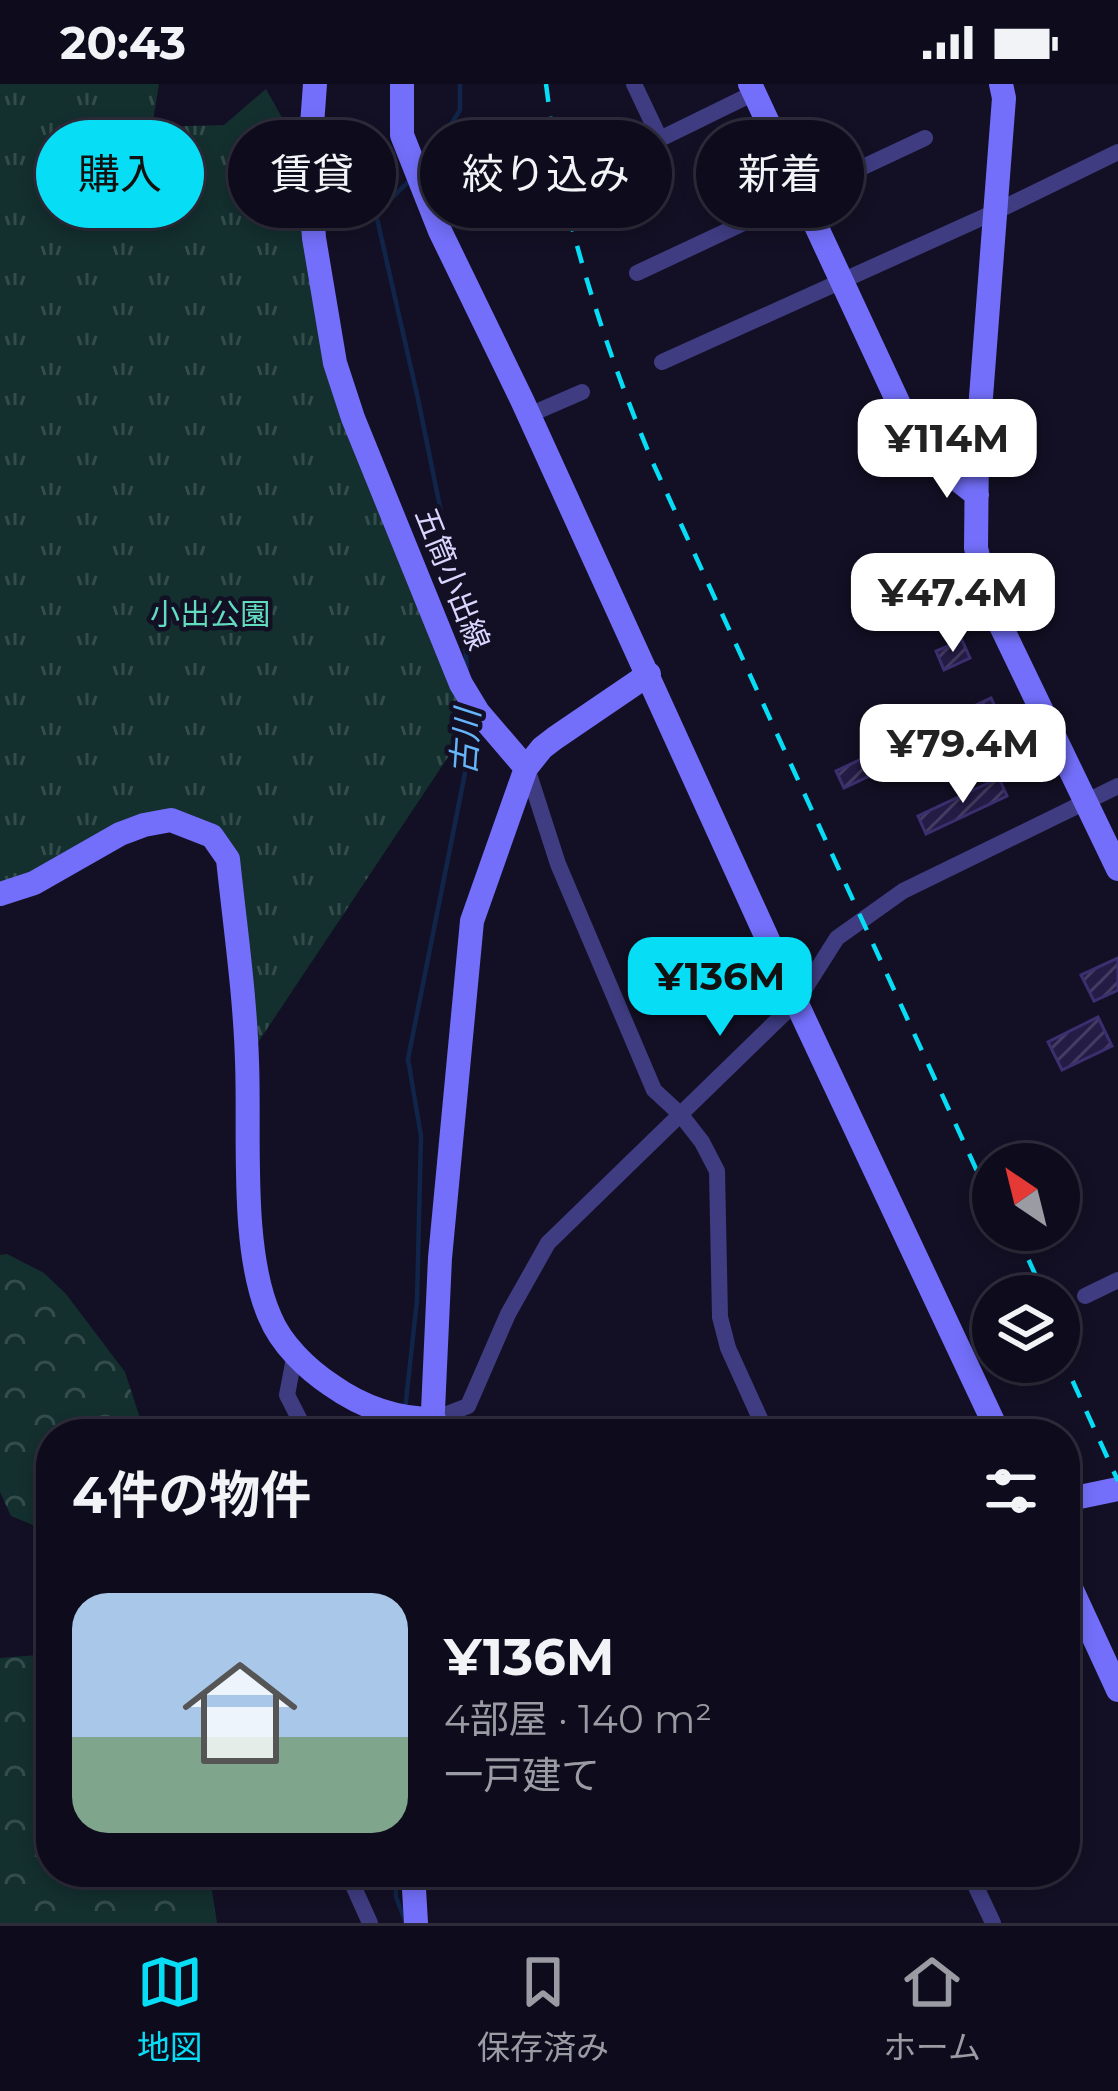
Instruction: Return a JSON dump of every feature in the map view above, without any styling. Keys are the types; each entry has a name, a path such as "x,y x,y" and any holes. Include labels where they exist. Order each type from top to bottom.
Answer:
{"street":[{"name":"五筒小出線","path":"315,84 310,184 335,363 461,684 478,712 526,768"},
{"path":"401,84 402,135 440,231 992,1419"},
{"path":"634,84 661,139 752,88 767,120"},
{"path":"1001,84 997,211 977,449 976,548 989,602 1118,869"},
{"path":"864,167 925,138"},
{"path":"662,362 1118,152"},
{"path":"637,273 735,228"},
{"path":"817,228 905,417 939,465 977,495"},
{"path":"529,416 582,392"},
{"path":"432,1419 440,1258 472,920 526,768 555,738 649,674"},
{"path":"526,768 557,863 654,1090 681,1115 717,1171 721,1317 728,1348 760,1419"},
{"path":"446,1419 468,1406 508,1314 548,1243 796,1001 837,938 903,891 1118,786"},
{"path":"0,895 34,883 144,825 171,820 212,836 228,859 247,1059 251,1220 257,1280 271,1322 320,1378 363,1405 407,1419"},
{"path":"1085,1296 1118,1280"},
{"path":"295,1353 287,1395 299,1419"},
{"path":"1080,1497 1118,1489"},
{"path":"1080,1608 1118,1690"},
{"path":"354,1887 370,1923"},
{"path":"414,1887 416,1923"},
{"path":"976,1887 992,1923"}],"green space":[{"name":"小出公園","path":"0,84 159,84 153,120 36,120 36,228 204,228 204,126 228,122 228,228 317,228 328,320 478,712 247,1059 228,859 171,820 0,894"},
{"name":"小出公園","path":"266,89 283,120 230,120"},
{"path":"0,1255 44,1273 66,1294 125,1372 139,1415 138,1419 36,1419 33,1525 11,1516 0,1492"},
{"path":"36,1655 36,1887 211,1887 217,1923 0,1923 0,1658"}],"building":[{"path":"962,640 970,658 944,670 936,651"},
{"path":"991,698 999,715 844,788 836,771"},
{"path":"999,778 1007,796 926,834 918,816"},
{"path":"1118,958 1118,990 1094,1001 1081,975"},
{"path":"1098,1017 1112,1046 1062,1070 1048,1042"}],"waterway":[{"name":"古川","path":"454,120 460,110 460,84"},
{"name":"古川","path":"409,181 376,214 463,620 467,669"},
{"name":"古川","path":"405,1410 417,1300 421,1136 408,1059 472,738 471,722"},
{"name":"古川","path":"396,1887 406,1923"}],"railway":[{"path":"546,84 556,158 576,244 638,427 972,1160"},
{"path":"1025,1251 1035,1275"},
{"path":"1074,1383 1118,1481"}]}
